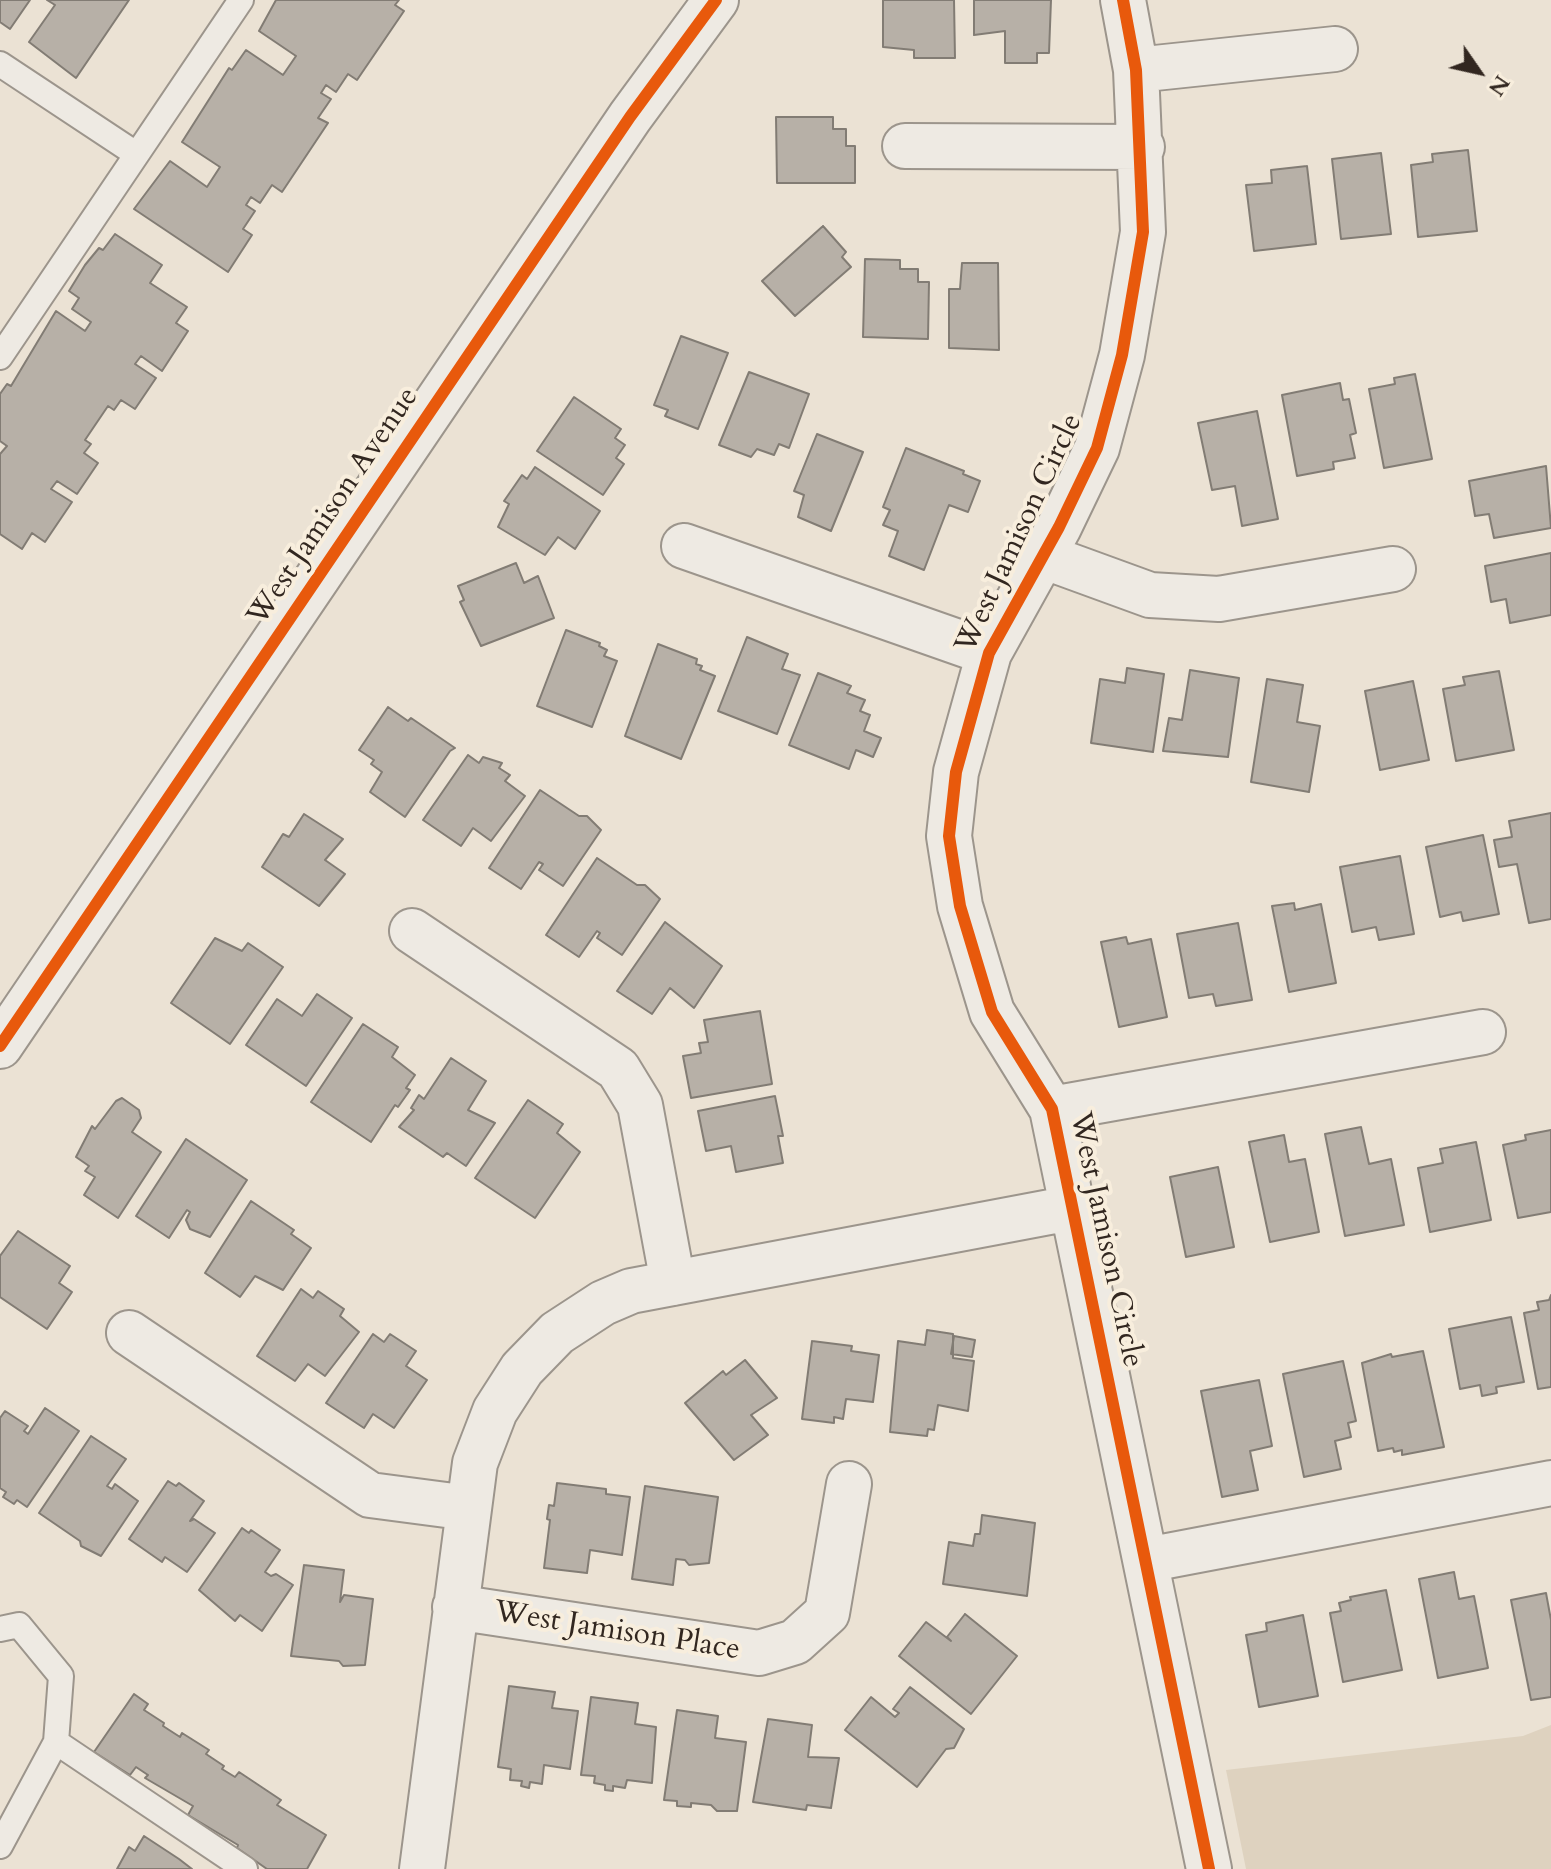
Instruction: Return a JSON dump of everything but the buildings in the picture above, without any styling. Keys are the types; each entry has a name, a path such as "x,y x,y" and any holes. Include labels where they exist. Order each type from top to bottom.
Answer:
{"street":[{"name":"West Jamison Avenue","path":"0,1046 630,117 716,0"},
{"name":"West Jamison Circle","path":"1123,0 1136,70 1142,147 1143,232 1122,355 1097,448 1043,556 989,653 956,772 949,836 960,906 992,1012 1052,1109 1209,1869"},
{"path":"1136,70 1335,49"},
{"path":"905,146 1142,147"},
{"name":"West Jamison Circle","path":"684,546 989,653"},
{"name":"West Jamison Circle","path":"1043,556 1150,595 1219,599 1393,569"},
{"path":"412,931 618,1069 640,1105 673,1283"},
{"name":"West Jamison Circle","path":"1052,1109 1483,1032"},
{"name":"West Jamison Place","path":"422,1869 475,1463 495,1411 522,1369 557,1333 603,1303 631,1291 1071,1208"},
{"path":"129,1333 370,1495 469,1508"},
{"path":"1146,1560 1551,1483"},
{"name":"West Jamison Place","path":"455,1607 759,1653 795,1642 827,1613 849,1484"}],"lane":[{"path":"0,357 241,0"},
{"path":"0,64 136,154"},
{"path":"0,1629 19,1625 61,1676 56,1742 0,1846"},
{"path":"56,1742 245,1869"}],"shaded area":[{"path":"1551,1725 1551,1869 1246,1869 1226,1770 1523,1736"}],"cycle path":[{"path":"0,1046 630,117 716,0"},
{"path":"1123,0 1136,70 1143,232 1122,355 1097,448 1059,527 989,653 956,772 949,836 960,906 992,1012 1052,1109 1209,1869"}]}
